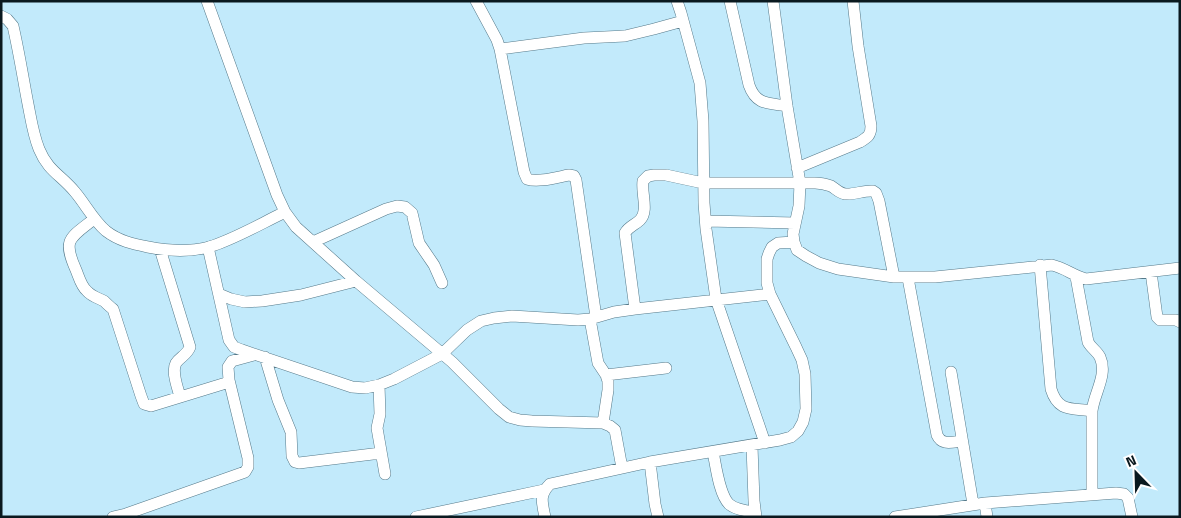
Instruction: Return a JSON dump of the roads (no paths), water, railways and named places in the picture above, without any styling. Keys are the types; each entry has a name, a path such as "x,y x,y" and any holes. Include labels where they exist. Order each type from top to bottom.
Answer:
{"street":[{"path":"207,1 277,195 285,212 296,227 356,281 452,362 509,417 532,422 603,424 610,426 615,430 622,468"},
{"path":"476,1 500,49 524,172 527,179 532,181 569,175 574,176 576,180 598,363 606,375 608,390 603,424"},
{"path":"677,1 700,83 703,121 703,183 716,299 765,443"},
{"path":"730,1 748,85 752,94 757,99 765,102 787,106"},
{"path":"773,1 787,106 800,183 799,206 793,234 794,242 797,250 806,256 819,263 838,269 908,278 1052,265 1062,268 1076,277 1086,279 1180,268"},
{"path":"797,168 860,142 867,138 871,132 853,1"},
{"path":"1,16 13,26 34,135 43,159 74,190 94,219 108,232 120,240 160,249 177,250 208,247 225,241 285,212"},
{"path":"500,49 584,38 625,36 683,21"},
{"path":"635,309 625,233 644,214 643,181 648,176 654,175 666,175 703,183 822,184 831,186 842,193 850,194 874,190 879,201 894,277"},
{"path":"314,242 386,209 397,206 406,207 412,213 419,243 434,265 442,282"},
{"path":"94,219 69,240 70,257 84,289 113,309 144,404 151,406 226,383 230,380"},
{"path":"706,222 795,223"},
{"path":"546,517 542,498 544,490 550,484 650,462 752,446 791,437 798,431 803,422 806,409 805,374 802,360 770,294 767,282 767,259 772,247 778,243 794,242"},
{"path":"208,247 229,340 234,346 352,387 365,388 394,379 442,354 467,330 481,321 494,318 512,316 578,320 635,309 770,294"},
{"path":"160,249 190,347 176,363 174,370 180,397"},
{"path":"1040,266 1051,389 1054,398 1064,407 1092,411"},
{"path":"1151,272 1157,317 1160,320 1180,322"},
{"path":"1076,277 1088,342 1090,347 1098,354 1102,368 1102,376 1092,411 1092,494"},
{"path":"908,278 937,435 939,440 943,442 962,441"},
{"path":"219,294 245,302 262,301 301,295 356,281"},
{"path":"113,517 245,472 248,466 248,458 228,366 232,361 260,356"},
{"path":"260,356 291,432 292,456 295,462 381,454"},
{"path":"606,375 666,368"},
{"path":"951,372 973,504"},
{"path":"379,385 380,414 377,428 385,474"},
{"path":"713,452 722,491 728,503 756,515 752,446"},
{"path":"650,462 658,517"},
{"path":"416,517 544,490"},
{"path":"895,517 973,504 1092,494 1124,494 1128,498 1132,517"},
{"path":"985,503 987,517"}]}
